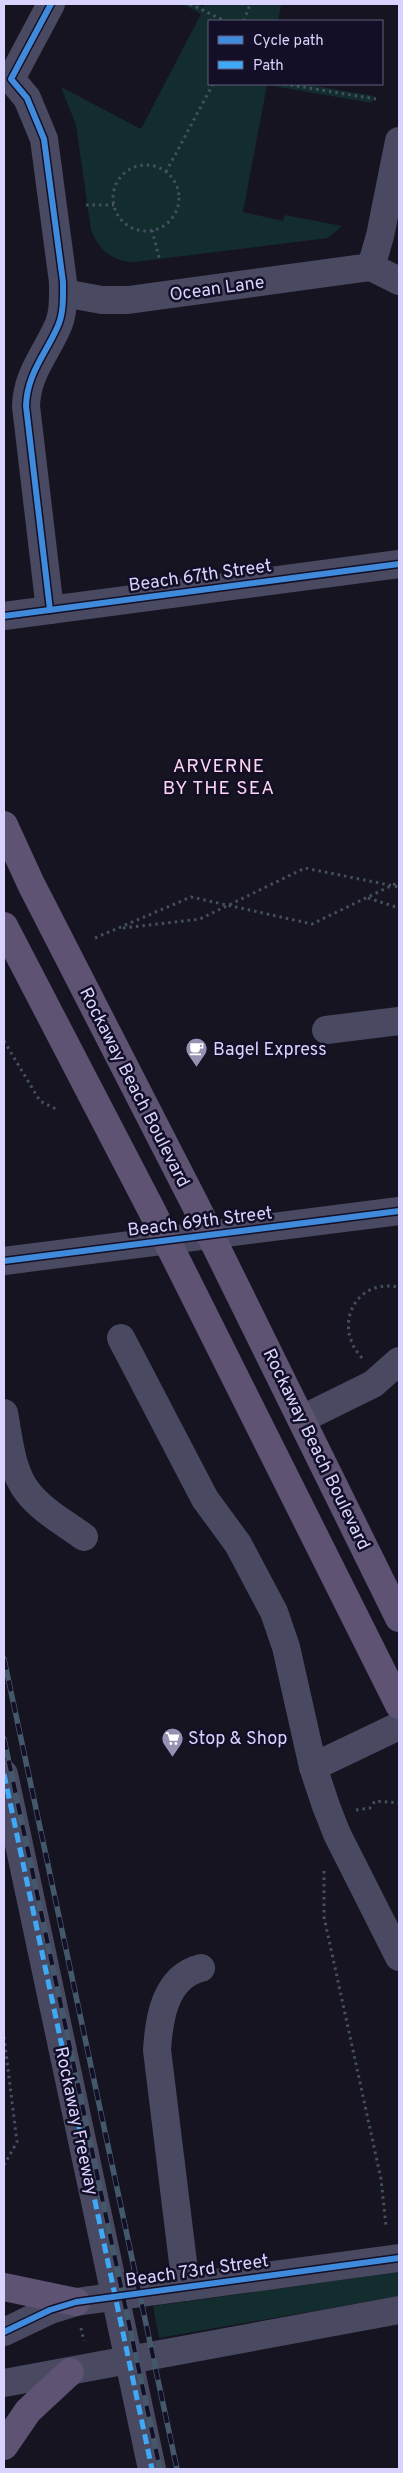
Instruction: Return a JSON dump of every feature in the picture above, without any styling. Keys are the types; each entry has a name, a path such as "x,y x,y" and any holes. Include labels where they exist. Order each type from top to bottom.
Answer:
{"main road":[{"name":"Rockaway Beach Boulevard","path":"4,825 50,922 211,1235 399,1618"},
{"path":"50,922 7,933 167,1241 399,1705"},
{"path":"4,2288 78,2312"},
{"path":"4,2446 28,2411 70,2372"}],"street":[{"path":"50,610 26,406 33,370 58,326 63,293 44,139 27,98 8,76 51,4"},
{"path":"399,141 380,236 371,267 399,281"},
{"name":"Ocean Lane","path":"63,293 102,300 128,300 371,267"},
{"name":"Beach 67th Street","path":"4,616 399,564"},
{"path":"326,1030 399,1021"},
{"name":"Beach 69th Street","path":"4,1261 399,1210"},
{"path":"121,1338 205,1499 238,1544 274,1612 286,1648 314,1767 332,1822 399,1957"},
{"path":"302,1419 373,1384 399,1361"},
{"path":"4,1413 16,1467 27,1491 47,1510 84,1537"},
{"path":"314,1767 399,1726"},
{"name":"Rockaway Freeway","path":"4,1774 152,2469"},
{"path":"186,2287 157,2050 160,2018 171,1991 183,1975 201,1968"},
{"name":"Beach 73rd Street","path":"4,2332 50,2310 78,2312 114,2296 399,2258"},
{"path":"4,2383 399,2310"}],"path":[{"path":"190,4 222,20"},
{"path":"244,20 250,4"},
{"path":"166,172 212,85"},
{"path":"290,85 376,99"},
{"path":"148,165 166,172 174,180 179,200 170,220 152,230 136,229 128,225 122,220 114,205 116,185 128,170 148,165"},
{"path":"86,205 114,205"},
{"path":"152,230 160,261"},
{"path":"117,928 200,919 305,868 399,887"},
{"path":"95,938 190,897 312,924 399,882"},
{"path":"367,898 396,907 399,905"},
{"path":"4,1041 40,1101 58,1110"},
{"path":"362,1358 355,1351 348,1329 352,1308 365,1292 374,1287 399,1287"},
{"path":"332,1822 355,1810 370,1808 375,1801 399,1803"},
{"path":"323,1868 325,1876 324,1917 381,2179 386,2226"},
{"path":"4,2037 17,2142 4,2165"},
{"path":"78,2312 84,2342"}],"green space":[{"path":"182,4 198,4 203,7 205,4 281,4 278,20 208,20 208,85 267,85 243,212 283,221 285,215 342,226 328,238 135,262 120,260 108,254 98,244 91,230 76,125 61,87 141,129 201,14"},
{"path":"267,85 310,85 374,96 372,103"},
{"path":"399,2272 399,2296 159,2338 153,2306"}],"railway":[{"path":"4,1659 177,2469"},
{"path":"4,1739 160,2469"}],"marked path":[{"path":"4,1774 152,2469"}],"cycle path":[{"path":"50,610 26,406 33,374 61,317 63,282 44,139 27,98 11,79 51,4"},
{"path":"4,616 399,564"},
{"path":"4,1261 399,1211"},
{"path":"4,2332 50,2310 76,2302 399,2258"}],"place":[{"name":"Bagel Express","path":"197,1068"},
{"name":"Stop & Shop","path":"172,1757"}],"district":[{"name":"ARVERNE BY THE SEA","path":"219,776"}]}
